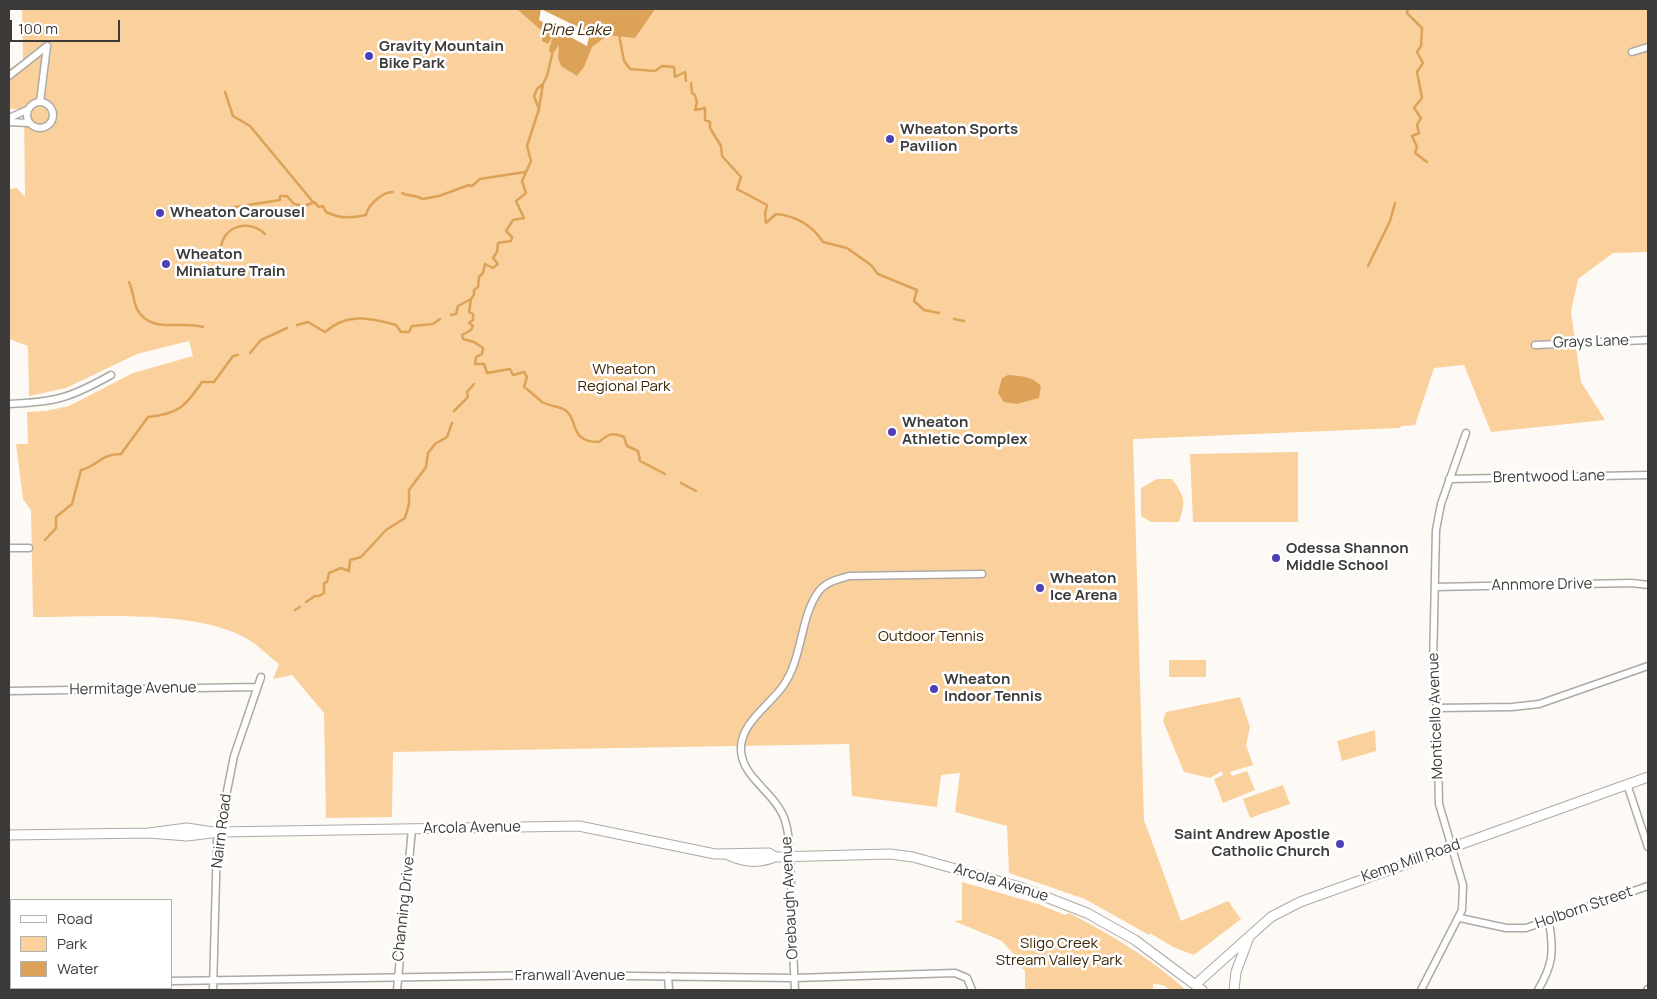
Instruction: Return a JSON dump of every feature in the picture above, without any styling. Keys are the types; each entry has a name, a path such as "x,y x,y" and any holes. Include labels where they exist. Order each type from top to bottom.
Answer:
{"street":[{"path":"9,76 46,46 40,102"},
{"path":"1632,52 1648,47"},
{"path":"40,102 51,109 51,122 40,128 29,123 9,120 27,110 32,104 40,102"},
{"path":"27,110 29,123"},
{"name":"Grays Lane","path":"1535,345 1648,340"},
{"path":"9,404 46,403 66,398 112,374"},
{"name":"Monticello Avenue","path":"1421,990 1460,918 1463,885 1439,804 1437,708 1433,666 1436,530 1449,479 1466,433"},
{"name":"Brentwood Lane","path":"1449,479 1648,475"},
{"path":"9,548 30,548"},
{"name":"Orebaugh Avenue","path":"794,990 790,856 786,823 779,804 751,775 743,762 742,739 752,722 784,686 794,665 810,608 820,590 833,580 849,576 982,574"},
{"name":"Annmore Drive","path":"1435,587 1632,583 1648,585"},
{"path":"1437,708 1512,707 1539,704 1648,666"},
{"name":"Nairn Road","path":"213,990 216,832 234,756 261,677"},
{"name":"Hermitage Avenue","path":"9,691 257,687"},
{"name":"Kemp Mill Road","path":"1199,987 1250,934 1271,917 1300,902 1648,776"},
{"path":"1627,784 1648,847"},
{"name":"Arcola Avenue","path":"9,835 149,833 187,828 216,832 579,826 728,855 769,853 775,857 890,854 913,857 1020,887 1087,913 1135,940 1199,987"},
{"name":"Channing Drive","path":"397,990 412,829"},
{"name":"Holborn Street","path":"1460,918 1506,928 1526,928 1549,922 1648,886"},
{"path":"1538,990 1551,965 1554,945 1549,922"},
{"path":"1234,990 1236,972 1250,934"},
{"name":"Franwall Avenue","path":"172,981 668,976 794,978 955,973 967,978 972,990"},
{"path":"668,976 668,990"}],"green space":[{"name":"Wheaton Regional Park","path":"22,9 1648,9 1648,252 1613,253 1578,279 1571,312 1581,382 1605,420 1491,432 1464,365 1434,368 1415,425 1399,428 1133,439 1144,820 1181,921 1228,901 1241,919 1194,955 1173,947 1150,933 1149,935 1085,899 1009,873 1007,826 955,812 960,773 941,775 937,807 852,796 849,744 393,752 392,817 326,818 324,713 292,675 273,679 279,664 252,642 220,627 168,618 140,616 33,617 31,510 23,499 16,444 28,444 27,412 46,411 69,406 133,373 193,356 189,341 137,354 66,388 29,396 28,346 9,339 9,189 17,188 25,197 24,109 9,109 9,69 23,60"},
{"path":"1298,452 1298,522 1193,522 1190,454"},
{"path":"1157,479 1172,479 1180,490 1183,499 1183,509 1179,522 1151,522 1141,516 1141,488"},
{"path":"1169,660 1206,660 1206,677 1169,677"},
{"path":"1240,697 1250,727 1246,745 1253,765 1230,772 1232,776 1247,771 1255,790 1223,803 1214,779 1223,775 1222,771 1210,778 1184,772 1163,721 1166,712"},
{"path":"1375,730 1376,751 1342,761 1337,741"},
{"path":"1283,785 1290,804 1250,818 1243,799"},
{"name":"Sligo Creek Stream Valley Park","path":"962,882 1038,904 1065,915 1069,913 1130,948 1158,967 1186,990 1170,990 1163,985 1153,984 1153,990 1025,990 1025,971 1014,961 1016,957 1002,941 954,921 962,920"}],"water":[{"name":"Pine Lake","path":"517,9 655,9 635,38 608,35 592,47 584,67 577,76 561,66 558,58 559,45 552,55 549,50 553,36 548,44 542,41 542,31"},
{"path":"1008,375 1034,380 1041,386 1039,398 1017,404 1004,402 998,393 1002,378"}],"pier":[{"path":"541,9 590,33 587,46 539,20"}],"waterway":[{"path":"1408,9 1407,13 1422,28 1421,46 1417,52 1423,63 1417,72 1422,98 1414,108 1421,118 1417,125 1419,133 1412,136 1417,147 1415,153 1427,162"},
{"path":"619,35 624,61 630,69 655,71 662,66 674,67 675,77 685,72 686,81"},
{"path":"552,55 547,76 534,96 539,109 527,146 531,161 522,181 526,193 516,201 524,218 513,220 506,231 512,237 511,241 498,243 497,252 493,258 498,264 493,268 485,264 483,273 479,277 478,287 474,290 474,295 471,299 469,312 473,314 473,320 469,323 473,326 471,330 462,335 463,339 474,342 483,348 482,354 476,357 475,364 484,364 487,373 510,369 513,375 524,372 527,377 524,387 542,402 565,410 572,419 578,434 583,438 599,442 610,435 624,437 627,446 638,451 640,461 665,474"},
{"path":"691,83 692,93 695,95 697,102 695,110 705,108 705,120 710,122 710,128 721,146 722,156 741,177 737,189 767,205 766,223 776,214 803,222 823,242 847,248 871,265 878,274 917,290 914,301 924,310 939,313"},
{"path":"539,108 543,84"},
{"path":"225,92 233,116 250,126 313,202"},
{"path":"402,193 422,199 439,196 469,185 472,186 480,179 525,172"},
{"path":"229,208 280,200 280,196 287,196 294,204 305,206 314,202 319,207 323,206 326,212 331,214 341,217 355,217 366,215 376,200 384,194 393,192"},
{"path":"1368,266 1390,221 1395,203"},
{"path":"216,250 221,247 227,234 232,229 238,227 252,227 259,229 265,234"},
{"path":"129,282 137,309 150,322 203,327"},
{"path":"451,315 456,314 458,306 471,299"},
{"path":"297,325 308,322 325,332 342,321 359,318 396,325 401,332 409,332 412,326 433,324 440,319"},
{"path":"954,319 964,321"},
{"path":"250,353 261,340 287,328"},
{"path":"45,540 56,528 56,517 72,504 81,470 108,456 121,454 148,417 167,414 180,408 191,398 202,382 214,382 233,356 238,355"},
{"path":"454,411 468,397 467,392 474,384"},
{"path":"306,602 324,593 324,583 327,582 329,573 341,568 349,571 350,560 361,557 386,530 405,518 409,504 409,490 426,467 428,453 435,444 447,437 452,423"},
{"path":"681,483 696,491"},
{"path":"295,610 300,607"}],"place":[{"name":"Gravity Mountain Bike Park","path":"369,56"},
{"name":"Wheaton Sports Pavilion","path":"890,139"},
{"name":"Wheaton Carousel","path":"160,213"},
{"name":"Wheaton Miniature Train","path":"166,264"},
{"name":"Wheaton Athletic Complex","path":"892,432"},
{"name":"Odessa Shannon Middle School","path":"1276,558"},
{"name":"Wheaton Ice Arena","path":"1040,588"},
{"name":"Wheaton Indoor Tennis","path":"934,689"},
{"name":"Saint Andrew Apostle Catholic Church","path":"1340,844"}],"park label":[{"name":"Outdoor Tennis","path":"931,637"}]}
